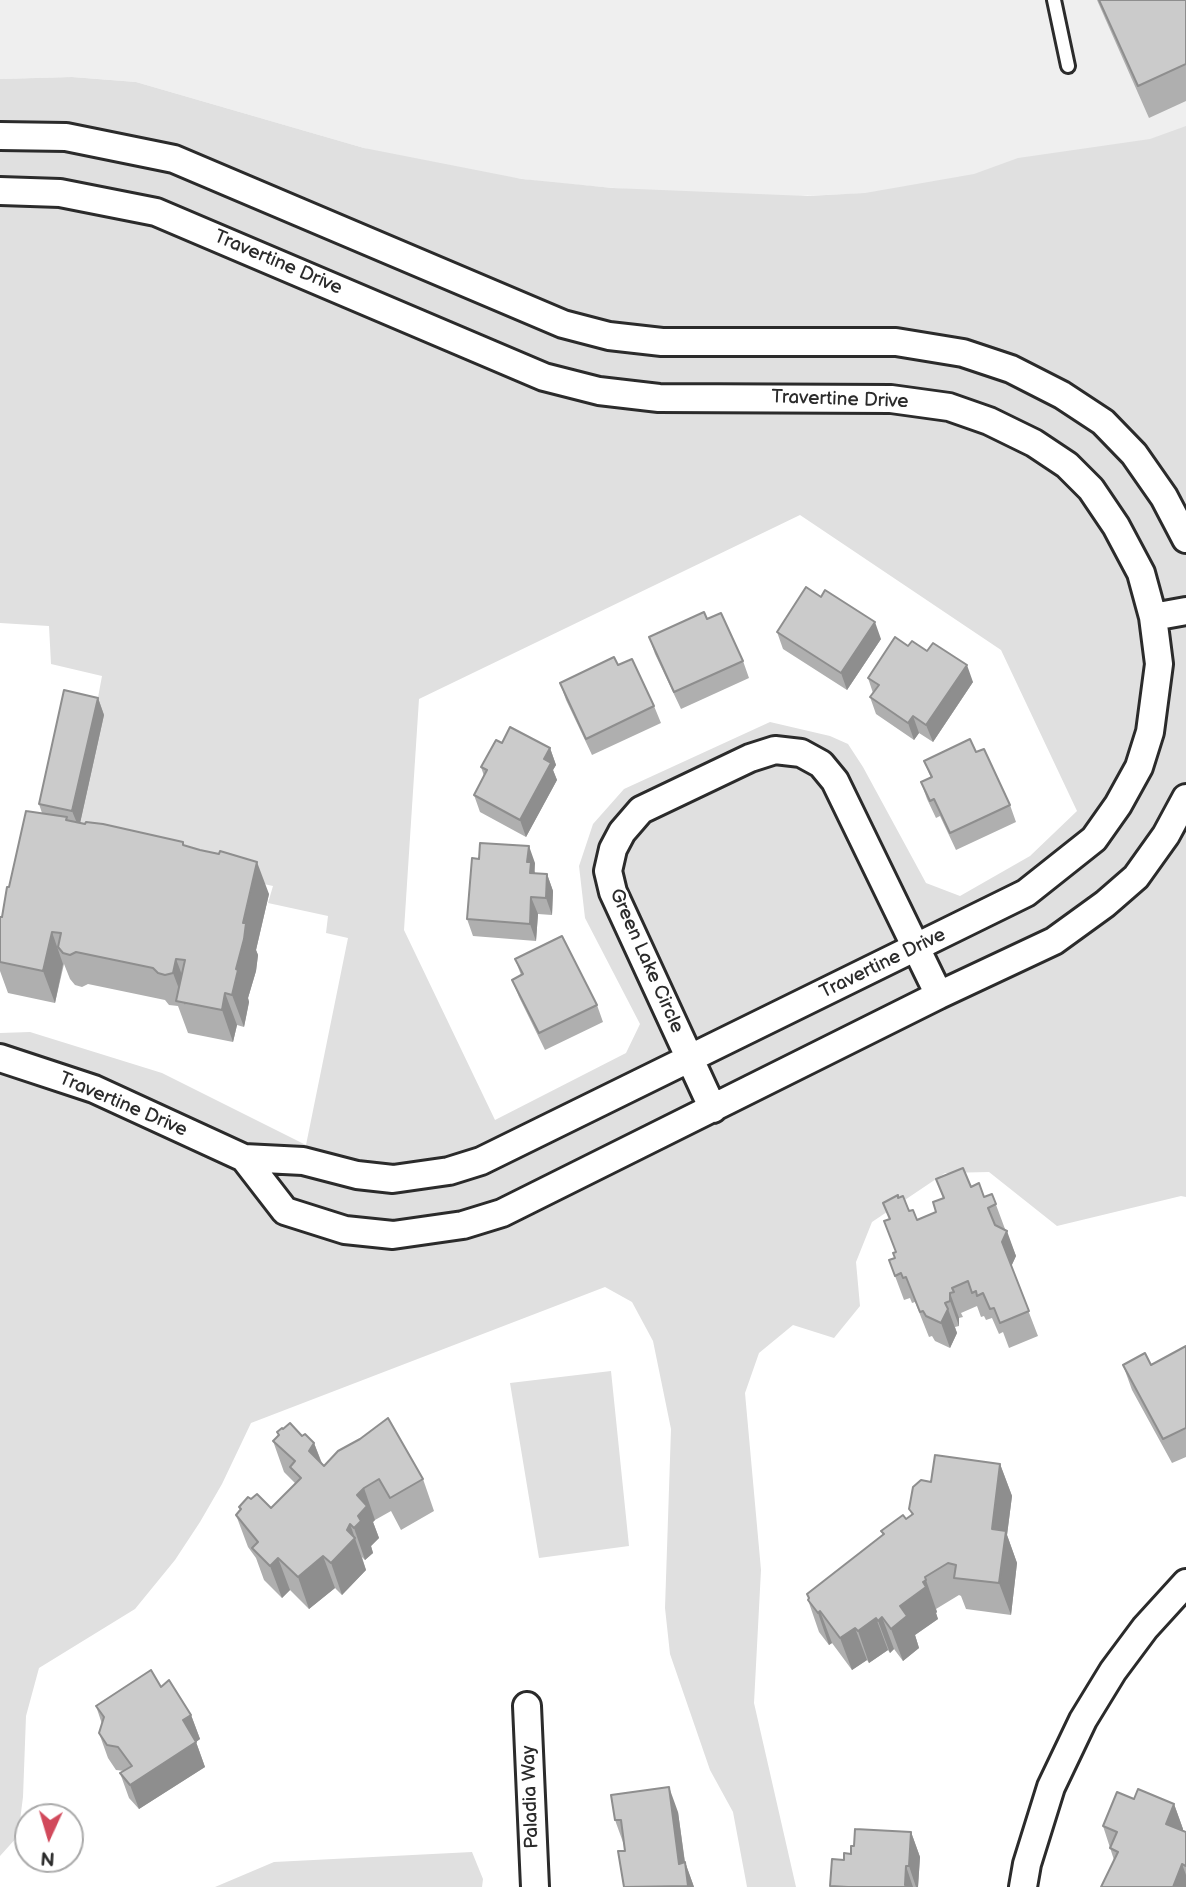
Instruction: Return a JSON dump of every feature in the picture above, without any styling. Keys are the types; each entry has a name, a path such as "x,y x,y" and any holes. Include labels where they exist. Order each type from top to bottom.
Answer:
{"street":[{"path":"0,135 66,137 174,159 563,324 609,337 662,342 896,342 963,353 1011,369 1062,395 1103,422 1134,454 1164,497 1186,539"},
{"name":"Travertine Drive","path":"0,191 61,192 156,212 544,377 599,391 659,398 891,398 949,407 989,421 1034,443 1067,465 1091,489 1116,526 1141,573 1153,617 1159,664 1150,732 1139,766 1118,805 1094,839 1026,894 481,1161 449,1171 393,1179 357,1175 303,1161 244,1158 93,1089 0,1058"},
{"path":"1153,617 1186,611"},
{"name":"Green Lake Circle","path":"713,1109 613,892 608,871 613,849 622,832 641,810 750,758 775,750 801,753 821,764 835,781 939,995"},
{"name":"Travertine Drive","path":"244,1158 285,1211 345,1230 393,1235 463,1225 502,1213 939,995 1055,942 1136,877 1166,835 1186,797"},
{"path":"1023,1887 1027,1864 1051,1787 1083,1720 1113,1671 1145,1628 1186,1583"},
{"name":"Paladia Way","path":"527,1706 535,1887"}],"lane":[{"path":"1054,0 1068,66"}],"shaded area":[{"path":"0,0 1186,0 1186,134 925,191 775,197 673,193 544,182 451,169 388,155 136,82 72,77 0,79"},
{"path":"72,77 136,82 364,148 522,179 613,188 807,196 865,193 974,174 1018,158 1150,139 1186,126 1186,1197 1057,1226 989,1172 945,1173 872,1222 856,1262 860,1306 834,1338 793,1325 759,1353 745,1393 761,1570 754,1703 796,1887 747,1887 733,1812 710,1770 670,1654 665,1608 671,1429 653,1341 632,1302 605,1287 251,1423 222,1484 200,1522 175,1560 135,1609 39,1668 26,1716 22,1803 14,1803 14,1840 0,1856 0,1033 30,1032 162,1073 306,1145 348,938 326,933 328,916 268,903 273,886 71,843 102,676 51,664 49,626 0,623 0,79","holes":["800,515 1001,650 1077,811 1030,856 960,896 926,883 848,744 830,736 770,722 624,789 593,824 579,866 585,918 640,1024 626,1053 495,1120 404,930 419,699"]},
{"path":"611,1371 629,1546 539,1558 510,1383"},
{"path":"472,1852 483,1879 482,1887 215,1887 274,1862"}],"building":[{"path":"1099,0 1186,0 1186,64 1138,86"},
{"path":"806,587 821,597 825,590 875,622 841,673 777,632"},
{"path":"704,612 707,619 721,613 743,661 674,692 649,637"},
{"path":"895,637 908,646 912,641 927,651 933,643 967,665 926,725 913,716 908,723 870,697 879,685 868,678"},
{"path":"614,657 618,665 632,659 654,706 586,739 560,683"},
{"path":"64,690 98,698 72,811 39,804"},
{"path":"510,727 550,748 544,759 551,763 520,820 474,795 487,770 481,767 496,740 502,743"},
{"path":"970,739 976,752 984,749 1010,805 950,833 934,799 930,801 921,782 932,777 924,761"},
{"path":"26,811 67,817 66,820 85,824 103,824 257,862 243,923 246,923 236,969 238,970 232,995 225,993 222,1010 176,1001 185,960 176,959 173,973 165,975 153,968 76,952 70,955 63,953 58,947 61,933 52,932 43,971 0,962 0,917"},
{"path":"480,843 529,846 527,862 531,862 530,873 547,874 546,898 531,897 530,924 467,919 472,858 479,859"},
{"path":"562,936 597,1005 539,1033 512,980 523,974 515,959"},
{"path":"963,1168 971,1187 979,1183 984,1197 992,1194 996,1204 988,1208 995,1225 1007,1231 1002,1242 1029,1311 1000,1323 994,1308 990,1309 983,1293 977,1296 976,1291 972,1293 968,1281 952,1288 954,1292 950,1293 950,1301 945,1303 948,1309 941,1323 926,1316 923,1311 920,1312 906,1277 903,1278 901,1273 895,1276 889,1260 895,1258 893,1253 896,1252 884,1221 890,1219 883,1203 898,1195 898,1198 903,1196 909,1211 913,1210 917,1220 936,1212 933,1202 944,1198 936,1179"},
{"path":"1186,1346 1186,1428 1163,1439 1123,1365 1145,1353 1151,1365"},
{"path":"388,1418 423,1479 390,1498 379,1479 364,1488 357,1495 367,1506 358,1516 361,1521 354,1528 350,1524 347,1530 355,1538 331,1563 323,1556 298,1577 278,1558 270,1566 252,1548 258,1542 236,1515 248,1497 251,1499 257,1494 271,1508 301,1478 290,1467 295,1461 273,1441 279,1435 277,1432 290,1423 302,1436 305,1434 314,1443 309,1451 324,1466 338,1451 360,1439"},
{"path":"935,1455 1000,1464 992,1529 1006,1531 999,1583 954,1578 956,1565 948,1563 925,1577 923,1582 926,1587 900,1606 907,1616 891,1629 882,1617 878,1621 876,1618 858,1631 855,1628 840,1638 808,1600 807,1594 884,1534 881,1531 903,1515 906,1519 913,1514 909,1509 913,1487 921,1480 931,1482"},
{"path":"151,1670 161,1687 169,1680 191,1715 183,1720 196,1742 130,1785 120,1773 132,1766 118,1747 107,1745 99,1733 104,1717 96,1706"},
{"path":"669,1787 679,1864 685,1862 688,1886 624,1887 618,1851 625,1851 621,1820 615,1820 611,1795"},
{"path":"1138,1789 1174,1804 1166,1824 1186,1832 1186,1866 1182,1864 1173,1887 1101,1887 1118,1852 1110,1848 1117,1832 1103,1826 1117,1792 1134,1799"},
{"path":"855,1829 911,1832 909,1866 906,1866 905,1885 908,1887 830,1886 832,1859 844,1860 844,1853 851,1854"}]}
